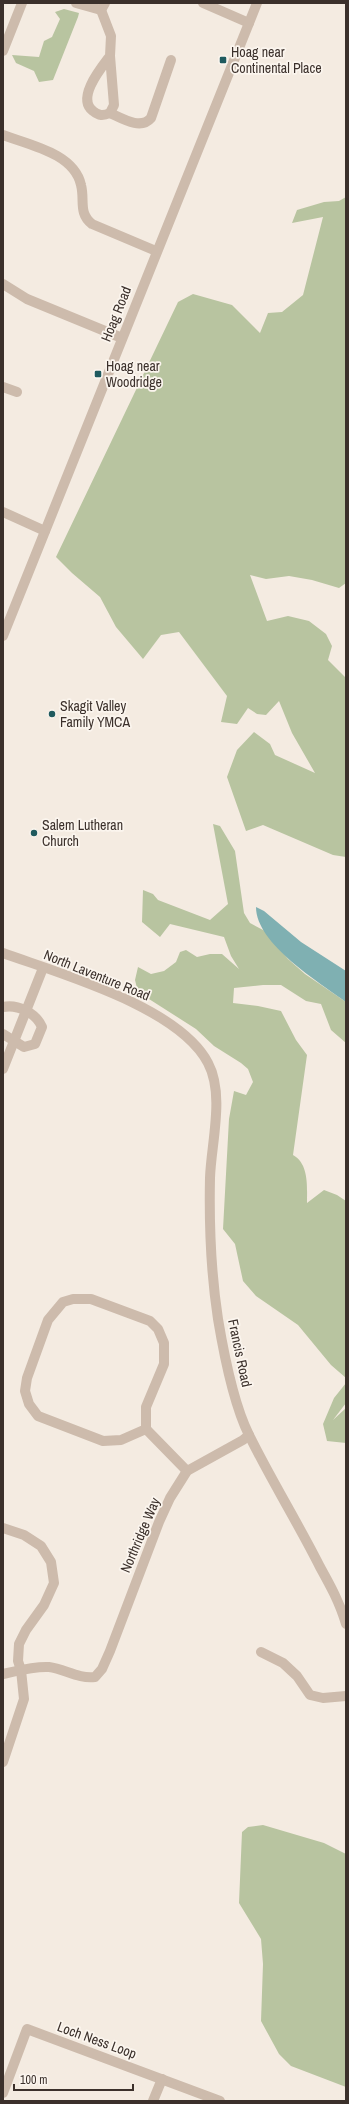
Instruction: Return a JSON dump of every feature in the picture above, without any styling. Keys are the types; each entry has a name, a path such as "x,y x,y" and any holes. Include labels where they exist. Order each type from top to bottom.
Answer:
{"street":[{"path":"3,51 22,3"},
{"path":"76,3 103,6 111,36 110,56 114,105 110,113 103,116 96,114 90,109 88,101 94,78 110,56"},
{"path":"203,3 249,23"},
{"name":"Hoag Road","path":"4,631 257,3"},
{"path":"110,113 141,124 147,123 151,118 171,60"},
{"path":"3,135 61,158 69,165 76,173 81,184 82,210 86,219 92,224 156,251"},
{"path":"3,284 27,299 122,338"},
{"path":"3,387 17,392"},
{"path":"3,512 45,530"},
{"name":"North Laventure Road","path":"3,953 111,993 157,1016 190,1038 209,1064"},
{"path":"3,1069 43,968"},
{"path":"3,1007 26,1010 39,1021 42,1026 35,1044 24,1047 3,1034"},
{"name":"Francis Road","path":"209,1064 216,1094 210,1217 212,1260 218,1320 236,1402 249,1434 342,1610 346,1624"},
{"path":"146,1429 121,1440 103,1441 38,1416 29,1404 25,1392 27,1378 48,1320 63,1302 74,1298 91,1299 150,1321 158,1329 164,1343 164,1364 146,1407 146,1429 187,1471"},
{"name":"Northridge Way","path":"21,1670 50,1667 85,1678 95,1677 102,1669 159,1522 170,1498 187,1471 243,1440 249,1434"},
{"path":"3,1528 24,1535 41,1546 51,1562 54,1583 44,1605 26,1630 19,1644 18,1661 21,1670 24,1699 3,1762"},
{"path":"261,1652 283,1663 298,1676 310,1695 323,1698 346,1696"},
{"path":"3,1674 21,1670"},
{"name":"Loch Ness Loop","path":"3,2093 27,2029 220,2101"},
{"path":"154,2101 162,2079"}],"green space":[{"path":"64,9 79,13 78,17 53,80 39,82 34,71 16,63 12,55 39,57 44,41 52,37 60,19 55,12"},
{"path":"346,197 346,583 339,588 312,580 289,576 266,579 250,575 267,621 288,616 309,621 326,634 332,646 328,660 346,678 346,857 333,855 263,825 246,831 227,777 237,750 254,732 270,744 275,755 315,773 292,733 279,701 266,715 257,714 248,708 237,724 221,722 227,696 179,632 161,635 143,659 116,627 100,597 56,557 178,302 193,294 232,305 260,333 268,313 282,312 303,295 323,217 292,223 297,210 324,202 339,201"},
{"path":"213,824 220,826 235,851 244,913 250,923 265,931 288,959 305,974 346,1002 346,1043 331,1030 321,1004 306,1001 281,985 234,988 233,1003 281,1011 296,1040 307,1055 293,1155 302,1164 306,1176 307,1203 324,1190 337,1195 346,1201 346,1378 331,1365 298,1325 256,1296 243,1281 235,1244 223,1229 229,1119 234,1091 246,1095 253,1082 248,1069 214,1046 196,1029 138,992 135,980 138,967 151,974 164,971 176,962 180,952 186,950 197,957 210,954 222,954 239,969 231,956 224,937 170,924 160,937 142,922 143,890 153,894 158,900 210,920 228,904"},
{"path":"346,1383 346,1403 333,1420 346,1408 346,1443 327,1441 323,1424 334,1398"},
{"path":"263,1825 324,1843 346,1854 346,2087 291,2066 279,2054 261,2021 263,1964 261,1939 239,1903 242,1832 248,1827"}],"water":[{"path":"256,907 264,911 301,942 346,971 346,1002 306,973 277,948 266,935 259,921"}],"place":[{"name":"Hoag near Continental Place","path":"223,60"},
{"name":"Hoag near Woodridge","path":"98,374"},
{"name":"Skagit Valley Family YMCA","path":"52,714"},
{"name":"Salem Lutheran Church","path":"34,833"}]}
